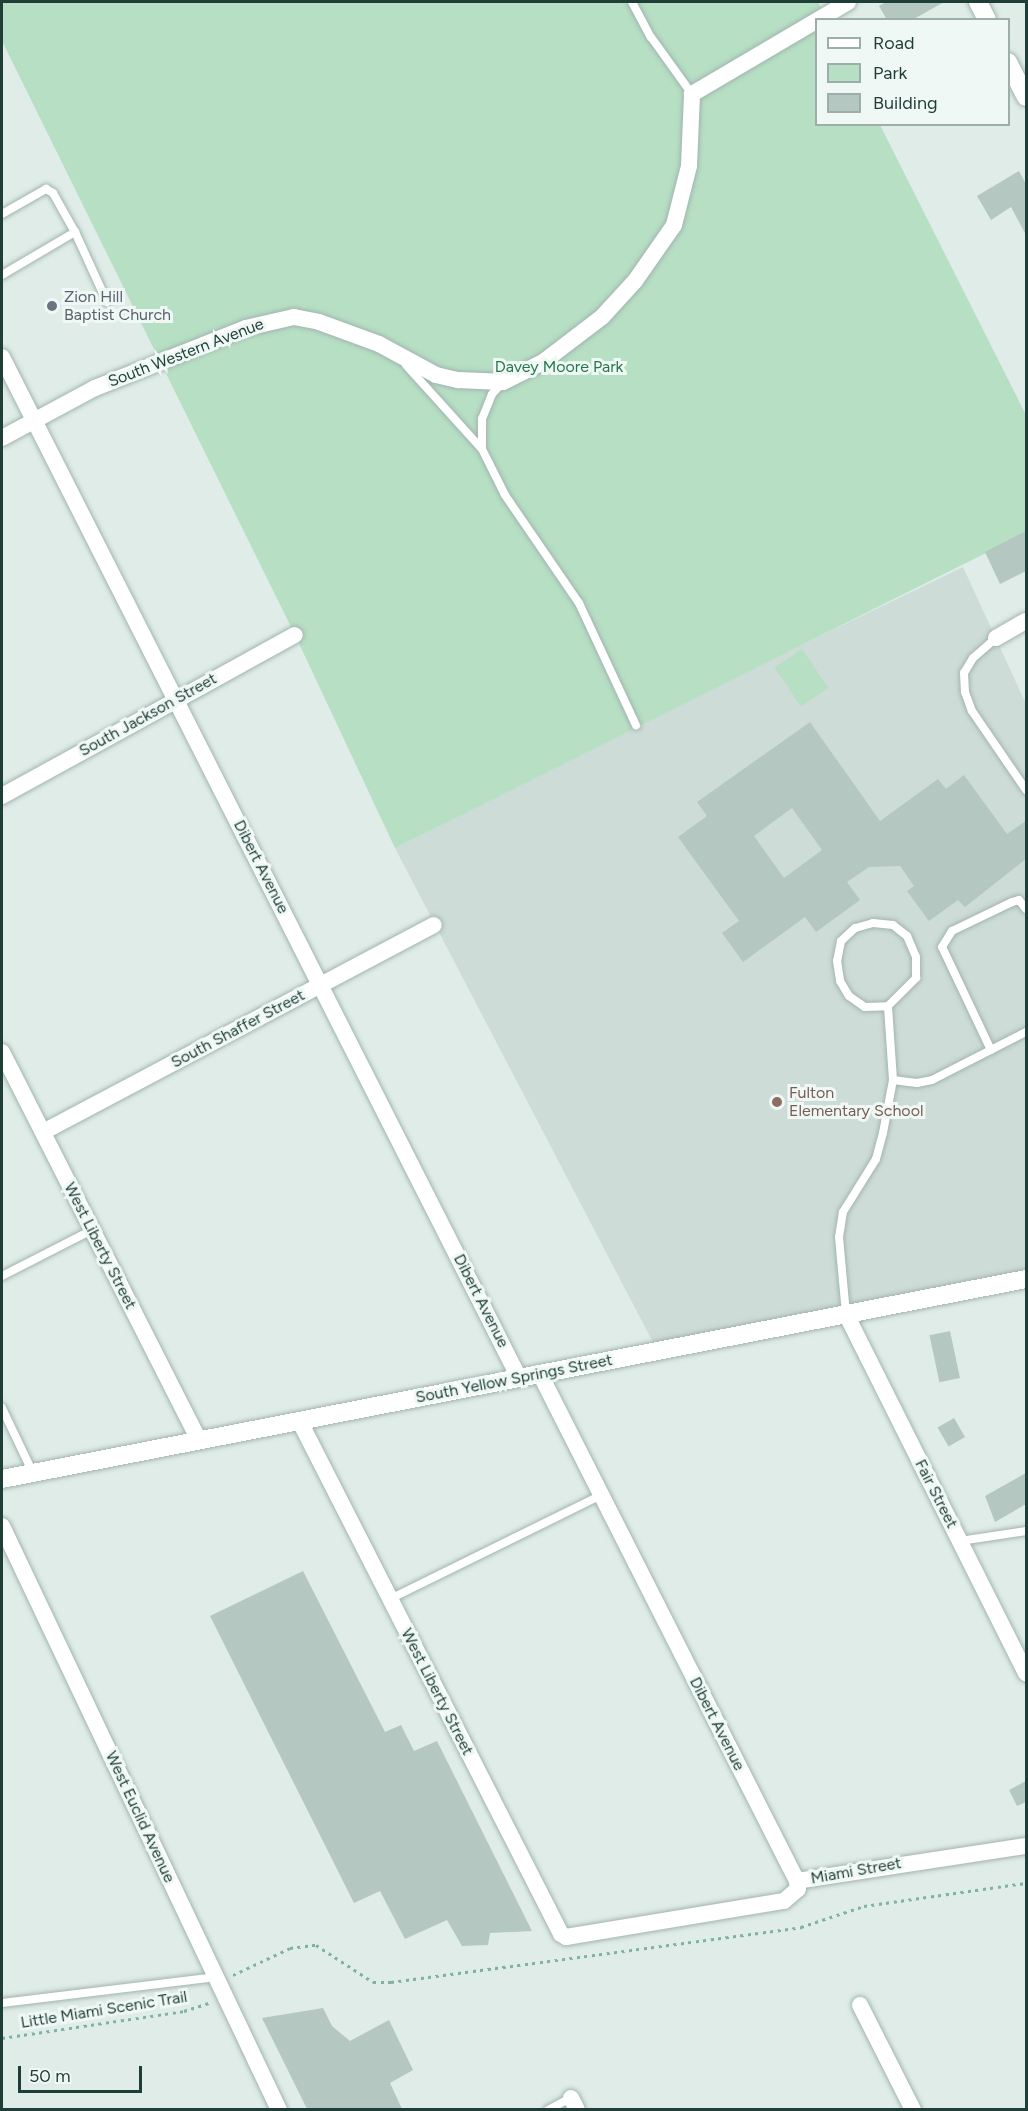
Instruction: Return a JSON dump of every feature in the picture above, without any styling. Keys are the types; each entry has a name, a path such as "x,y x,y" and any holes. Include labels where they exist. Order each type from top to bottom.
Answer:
{"main road":[{"path":"978,2 986,18"},
{"path":"1010,66 1026,97"},
{"name":"South Yellow Springs Street","path":"2,1479 1026,1279"}],"street":[{"path":"692,94 824,7 848,2"},
{"name":"South Western Avenue","path":"2,438 95,388 272,320 294,317 320,322 396,354 436,375 458,380 503,382 543,362 585,332 635,281 661,248 682,202 689,166 692,94"},
{"name":"Dibert Avenue","path":"2,357 519,1378"},
{"path":"996,638 1026,621"},
{"name":"South Jackson Street","path":"2,796 295,635"},
{"name":"South Shaffer Street","path":"43,1132 434,925"},
{"name":"West Liberty Street","path":"2,1052 199,1440"},
{"name":"Fair Street","path":"846,1314 1026,1674"},
{"name":"Dibert Avenue","path":"540,1374 797,1881"},
{"name":"West Liberty Street","path":"299,1420 561,1934 566,1937 593,1933"},
{"name":"West Euclid Avenue","path":"2,1526 279,2109"},
{"name":"Miami Street","path":"593,1933 784,1901 798,1889 797,1881 1026,1846"},
{"path":"860,2005 913,2109"}],"lane":[{"path":"632,2 651,37 692,94"},
{"path":"2,214 46,189 53,193 75,232 107,302"},
{"path":"2,274 75,232"},
{"path":"396,354 482,449 505,495 579,603 636,725"},
{"path":"482,449 482,419 492,394 503,382"},
{"path":"996,638 973,657 964,673 965,692 972,711 1026,790"},
{"path":"991,1050 942,947 952,931 1012,902 1019,900 1026,909"},
{"path":"846,1314 839,1237 843,1212 876,1159 893,1080 888,1006 916,978 916,957 907,936 893,925 873,923 855,928 841,941 837,961 840,981 849,996 865,1007 888,1006"},
{"path":"893,1080 917,1083 932,1080 1026,1032"},
{"path":"2,1276 92,1230"},
{"path":"2,1408 33,1473"},
{"path":"390,1599 601,1495"},
{"path":"960,1541 1026,1532"},
{"path":"2,2003 216,1977"},
{"path":"548,2109 574,2104"}],"path":[{"name":"Little Miami Scenic Trail","path":"2,2038 184,2011 209,2003"}],"shaded area":[{"name":"Fulton Elementary School","path":"963,567 1026,704 1026,1279 658,1352 395,848 636,725"}],"green space":[{"name":"Davey Moore Park","path":"2,2 818,2 826,18 815,18 815,126 881,126 1026,415 1026,533 395,848 295,635 2,41"},
{"path":"802,649 828,688 801,706 775,667"}],"building":[{"path":"886,2 944,2 916,18 886,18 879,6"},
{"path":"1019,171 1026,184 1026,235 1011,207 991,220 977,196"},
{"path":"1026,531 1026,571 1000,584 985,552"},
{"path":"810,722 880,821 938,779 946,789 964,775 1007,834 1026,821 1026,859 965,907 958,900 929,921 907,891 914,886 900,866 869,867 847,882 860,900 816,932 805,917 743,962 722,933 739,921 678,837 707,816 697,802","holes":["792,808 822,850 784,878 754,836"]},
{"path":"950,1331 960,1378 939,1382 929,1335"},
{"path":"954,1418 965,1437 949,1447 938,1428"},
{"path":"1026,1473 1026,1504 995,1522 985,1496"},
{"path":"303,1571 385,1732 401,1725 414,1751 437,1741 532,1931 490,1933 488,1945 462,1946 447,1920 405,1939 380,1891 354,1903 210,1616"},
{"path":"1026,1781 1026,1802 1017,1806 1009,1790"},
{"path":"323,2008 332,2026 350,2041 389,2020 413,2070 390,2083 402,2109 307,2109 262,2018"}],"place":[{"name":"Zion Hill Baptist Church","path":"52,306"},
{"name":"Fulton Elementary School","path":"777,1102"}]}
